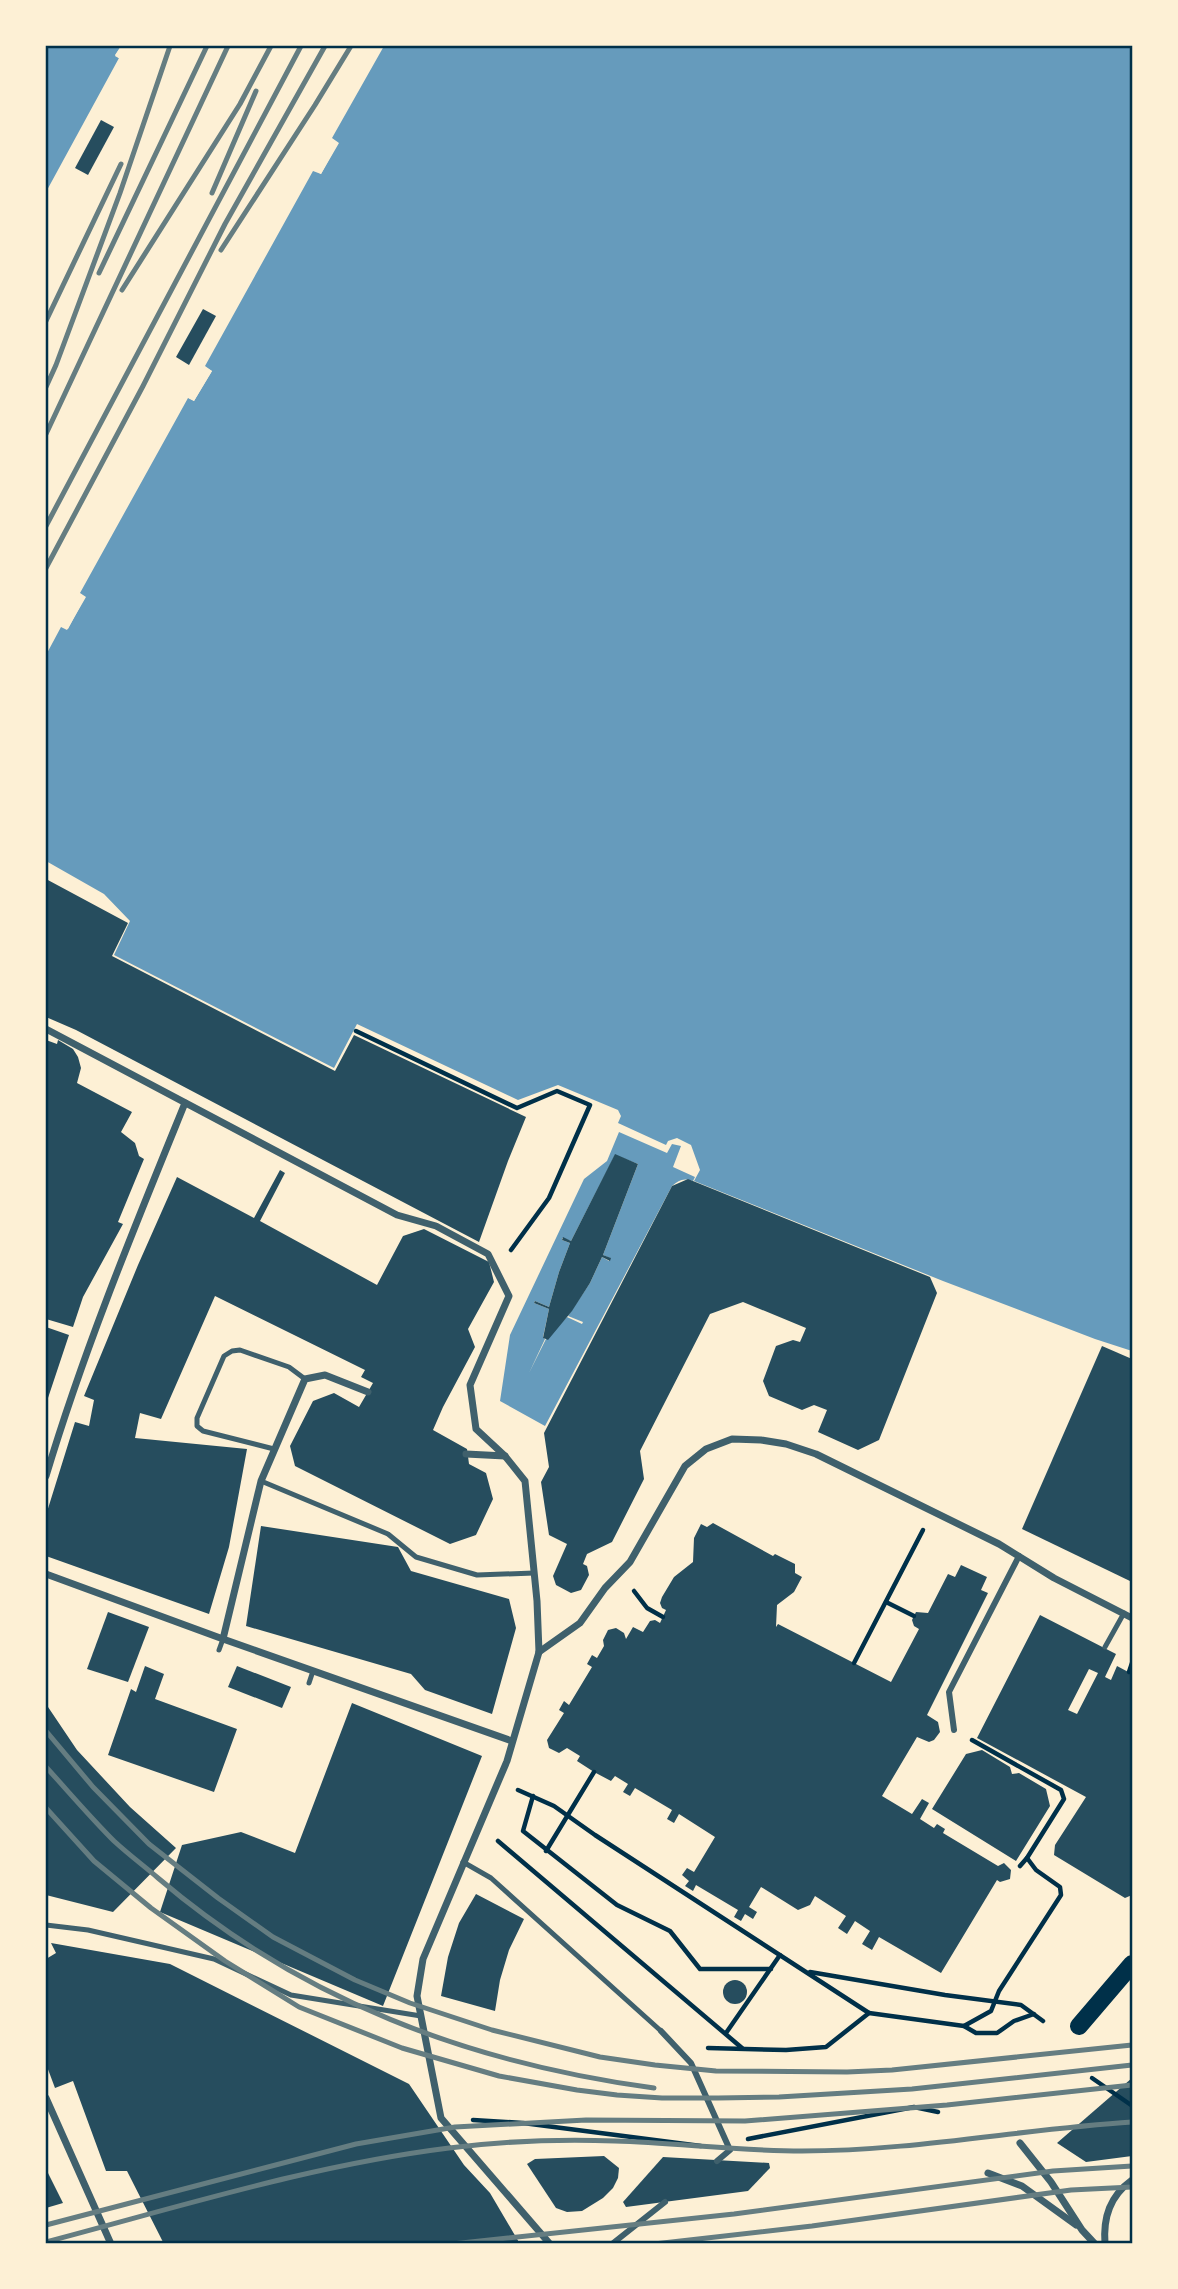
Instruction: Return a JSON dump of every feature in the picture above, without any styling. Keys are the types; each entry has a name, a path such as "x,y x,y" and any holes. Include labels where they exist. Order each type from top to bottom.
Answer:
{"main road":[{"path":"1079,2026 1132,1964"}],"street":[{"path":"46,1029 397,1215 436,1226 461,1243 488,1254 509,1296 470,1385 476,1429 505,1456 525,1481 539,1652 507,1761 423,1959 417,1996 441,2118 550,2244"},
{"path":"46,1476 93,1332 185,1103"},
{"path":"223,1639 261,1481 305,1379 325,1375 365,1391 368,1380"},
{"path":"539,1652 580,1623 605,1588 630,1562 685,1466 706,1449 732,1439 786,1444 816,1454 999,1544 1054,1578 1132,1618"},
{"path":"466,1454 505,1456"},
{"path":"954,1730 949,1692 1019,1556"},
{"path":"46,1574 512,1741"},
{"path":"661,2031 691,2063 730,2150 717,2161"},
{"path":"46,2098 111,2244"},
{"path":"1020,2143 1051,2182 1082,2230"},
{"path":"988,2173 1037,2195 1082,2230 1095,2244"},
{"path":"1105,2244 1104,2220 1111,2202 1132,2180"},
{"path":"612,2244 665,2202"}],"lane":[{"path":"274,1448 203,1431 197,1426 197,1418 224,1356 232,1350 240,1350 289,1367 305,1379"},
{"path":"261,1481 388,1534 416,1557 477,1575 534,1573"},
{"path":"1105,1647 1124,1613"},
{"path":"219,1650 223,1639"},
{"path":"309,1684 313,1671"},
{"path":"463,1862 491,1878 661,2031"},
{"path":"46,1926 88,1930 214,1959 291,1995 421,2016"}],"path":[{"path":"356,1031 517,1108 556,1091 590,1105 549,1198 496,1270"},
{"path":"854,1663 910,1554"},
{"path":"886,1602 914,1616"},
{"path":"647,1608 663,1617"},
{"path":"1129,1672 1132,1663"},
{"path":"954,1730 1039,1774 1061,1790 1064,1799 1020,1866"},
{"path":"546,1851 594,1772"},
{"path":"525,1793 567,1814 595,1835 869,2013 964,2026 976,2033 997,2033 1014,2021 1034,2014"},
{"path":"533,1796 523,1831 617,1905 670,1931 700,1969 771,1969"},
{"path":"478,1828 503,1844 743,2049 827,2047 869,2013"},
{"path":"964,2026 991,2011 999,1991 1060,1895 1060,1887 1035,1870 1027,1858"},
{"path":"726,2033 780,1955"},
{"path":"806,1972 1021,2005 1042,2021"},
{"path":"1092,2078 1131,2105"},
{"path":"441,2118 523,2123 730,2150 746,2140 914,2107 938,2112"}],"water":[{"path":"46,46 121,46 115,56 321,174 338,143 169,46 1132,46 1132,1351 943,1281 694,1181 700,1170 691,1145 677,1138 668,1141 666,1145 618,1123 621,1116 618,1110 558,1085 518,1100 357,1024 334,1068 114,955 130,921 104,894 46,861 46,617 68,629 85,597 79,593 46,319 194,401 212,371 46,277"},
{"path":"619,1132 667,1153 672,1144 681,1146 673,1167 695,1177 693,1181 681,1180 672,1186 545,1426 500,1401 510,1335 584,1179 607,1161","holes":["615,1155 638,1164 603,1255 610,1258 609,1261 602,1257 590,1283 568,1316 583,1322 582,1324 567,1317 546,1339 529,1373 545,1339 543,1337 549,1309 534,1303 535,1301 549,1307 570,1243 562,1238 571,1241"]}],"pier":[{"path":"121,46 124,46 120,54 320,170 334,144 166,46 384,46 332,138 339,143 321,174 313,171 205,366 212,371 194,401 188,398 80,593 86,597 67,630 61,627 46,655 46,614 66,625 81,598 46,579 46,315 193,396 207,372 46,281 46,192 119,58 115,55"}],"building":[{"path":"101,120 114,127 88,175 75,168"},
{"path":"203,309 216,316 189,365 176,357"},
{"path":"46,879 128,923 112,956 335,1071 354,1035 526,1117 479,1242 76,1030 46,1017"},
{"path":"46,1040 57,1044 58,1040 73,1049 81,1068 77,1083 132,1112 121,1132 135,1143 139,1156 144,1159 118,1222 123,1224 83,1297 73,1327 46,1319"},
{"path":"615,1154 638,1164 603,1255 611,1258 610,1261 602,1257 590,1283 572,1311 548,1340 543,1338 549,1309 534,1303 535,1301 549,1307 570,1243 562,1240 563,1237 571,1241"},
{"path":"280,1170 285,1173 260,1221 377,1285 403,1236 424,1229 489,1262 494,1282 468,1329 475,1347 433,1430 467,1449 469,1464 486,1473 493,1499 476,1535 450,1544 295,1466 290,1446 313,1401 334,1393 359,1407 373,1383 361,1377 365,1370 215,1296 161,1419 140,1413 135,1438 247,1449 229,1547 209,1614 46,1556 46,1515 75,1422 89,1426 94,1400 84,1396 177,1177 254,1218"},
{"path":"688,1179 930,1277 937,1293 879,1440 858,1450 818,1432 827,1410 814,1405 802,1410 769,1396 763,1381 776,1346 793,1340 800,1342 806,1328 743,1302 710,1314 640,1451 644,1479 612,1542 587,1554 583,1564 587,1566 589,1575 581,1590 571,1593 556,1585 553,1576 567,1544 549,1535 541,1482 549,1467 544,1433 672,1186"},
{"path":"46,1327 69,1335 46,1404"},
{"path":"1102,1346 1132,1359 1132,1582 1022,1529"},
{"path":"713,1523 773,1556 775,1554 795,1564 795,1573 802,1577 794,1592 777,1605 776,1627 778,1624 891,1682 919,1629 914,1626 912,1620 916,1612 928,1613 948,1574 955,1577 961,1565 987,1577 981,1590 988,1593 927,1715 938,1722 940,1732 929,1742 917,1737 882,1796 912,1814 922,1799 929,1803 920,1819 934,1828 937,1824 945,1829 943,1833 998,1866 1004,1863 1011,1870 1010,1879 1000,1882 997,1880 941,1973 879,1937 872,1950 862,1944 870,1931 855,1921 847,1934 838,1928 846,1916 815,1896 810,1905 798,1910 761,1887 749,1907 757,1912 753,1919 745,1914 741,1921 734,1917 738,1910 696,1885 693,1891 685,1886 689,1881 682,1875 687,1868 694,1872 715,1837 679,1814 674,1823 667,1819 672,1810 635,1788 630,1796 623,1792 628,1784 615,1776 611,1781 594,1772 577,1761 580,1756 567,1748 559,1753 549,1748 547,1740 564,1713 559,1710 564,1701 569,1705 592,1667 587,1664 592,1655 597,1658 604,1646 603,1640 608,1630 616,1628 624,1633 626,1639 633,1627 643,1632 650,1621 660,1623 666,1610 660,1603 662,1597 674,1577 693,1562 694,1538 701,1524 707,1527"},
{"path":"261,1526 398,1547 411,1571 509,1599 516,1628 492,1714 425,1690 411,1674 246,1626"},
{"path":"108,1612 149,1627 128,1682 87,1669"},
{"path":"1040,1615 1116,1654 1105,1677 1111,1680 1117,1666 1132,1674 1132,1895 1125,1898 1054,1855 1055,1845 1086,1797 977,1738","holes":["1089,1669 1098,1673 1077,1714 1068,1710"]},
{"path":"145,1666 164,1674 155,1699 237,1729 214,1792 108,1755 131,1689 136,1692"},
{"path":"237,1666 291,1687 282,1708 228,1687"},
{"path":"352,1703 482,1756 383,2006 160,1912 182,1845 241,1832 295,1853"},
{"path":"46,1704 77,1750 130,1807 176,1848 113,1912 46,1895"},
{"path":"982,1750 1010,1767 1012,1774 1019,1773 1046,1789 1050,1806 1016,1861 932,1809 966,1754"},
{"path":"476,1894 524,1919 509,1950 495,2011 441,1996 448,1957 459,1923"},
{"path":"51,1943 170,1964 409,2084 464,2165 490,2193 520,2244 164,2244 127,2171 106,2171 73,2081 55,2088 46,2064 46,1959 56,1953"},
{"path":"735,1980 744,1983 747,1992 744,2001 735,2004 726,2001 723,1992 726,1983"},
{"path":"1132,2078 1132,2156 1086,2162 1057,2143"},
{"path":"604,2156 619,2168 618,2178 603,2198 582,2211 567,2212 556,2208 527,2164 535,2159"},
{"path":"663,2157 769,2163 770,2168 748,2191 626,2207 623,2202"},
{"path":"46,2169 63,2203 46,2208"}],"railway":[{"path":"46,387 120,193 170,46"},
{"path":"99,273 207,46"},
{"path":"46,434 228,46"},
{"path":"122,290 240,104 271,46"},
{"path":"46,526 301,46"},
{"path":"46,568 225,224 325,46"},
{"path":"221,250 351,46"},
{"path":"212,193 256,91"},
{"path":"46,321 121,164"},
{"path":"46,1731 93,1787 149,1844 273,1937 355,1980 410,2003 492,2030 600,2057 716,2071 892,2070 1132,2045"},
{"path":"46,1767 114,1841 158,1878 213,1921 270,1959 329,1991 390,2019 453,2043 585,2077 654,2088"},
{"path":"46,1808 94,1861 151,1908 225,1961 299,2007 402,2048 499,2076 617,2095 662,2098 779,2097 912,2089 1132,2065"},
{"path":"46,2225 356,2144 455,2127 586,2120 745,2121 947,2105 1132,2085"},
{"path":"46,2242 296,2176 398,2155 470,2146 594,2140 779,2151 844,2150 1132,2122"},
{"path":"452,2244 734,2214 1053,2171 1132,2166"},
{"path":"654,2244 812,2226 1071,2190 1132,2187"}]}
